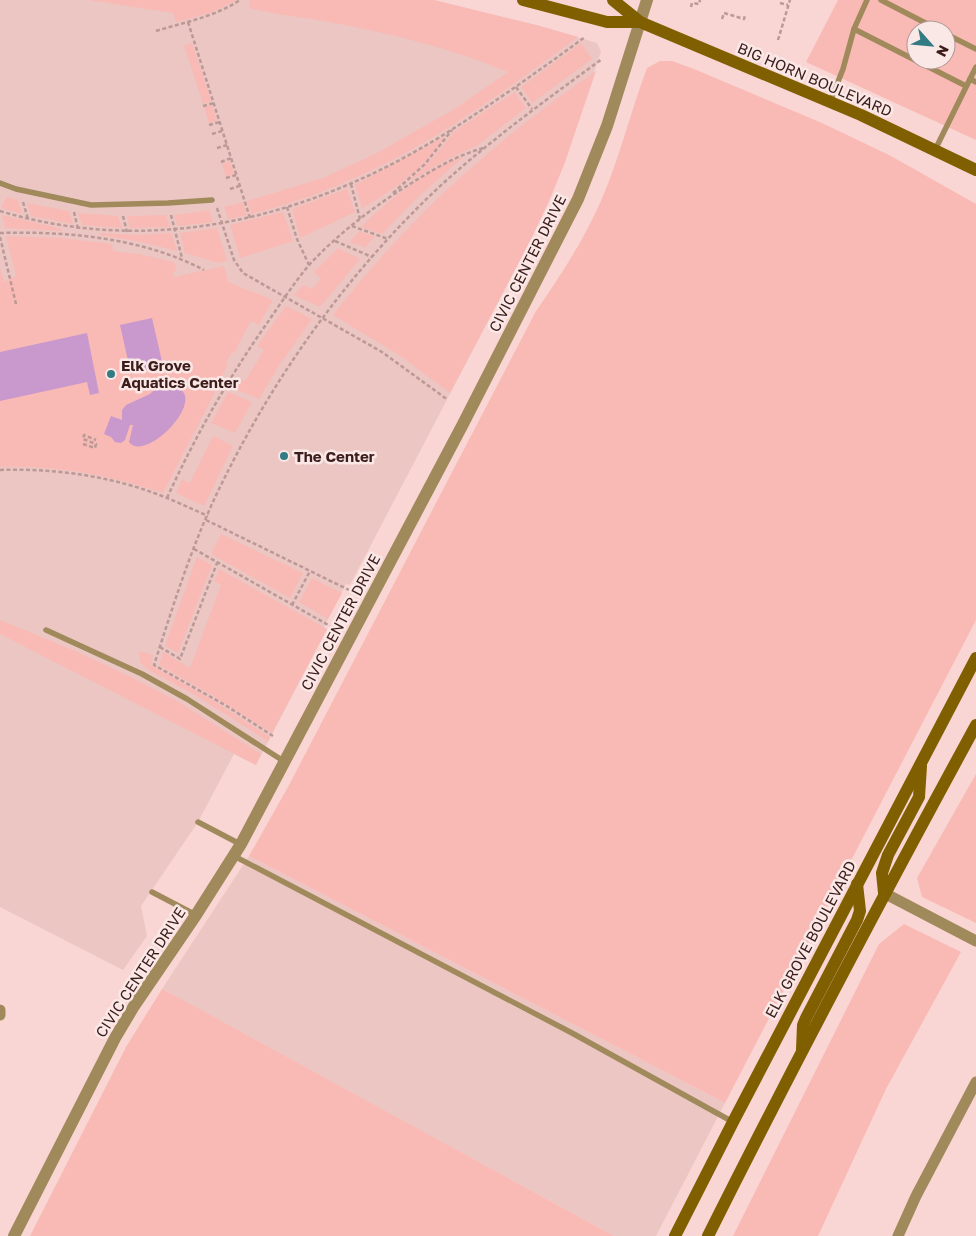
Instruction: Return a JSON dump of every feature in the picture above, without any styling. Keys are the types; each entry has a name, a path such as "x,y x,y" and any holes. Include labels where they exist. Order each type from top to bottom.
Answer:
{"main road":[{"name":"BIG HORN BOULEVARD","path":"524,0 607,22 640,22"},
{"name":"BIG HORN BOULEVARD","path":"613,0 640,22 830,102 976,170"},
{"name":"ELK GROVE BOULEVARD","path":"675,1236 976,658"},
{"path":"708,1236 884,893 976,725"},
{"path":"884,893 882,873 888,855 919,797 922,761"},
{"path":"802,1051 802,1037 806,1018 860,911 857,884"}],"street":[{"name":"CIVIC CENTER DRIVE","path":"14,1236 115,1038 241,844 578,199 606,126 647,0"},
{"path":"884,893 976,941"},
{"path":"0,1010 0,1015"},
{"path":"898,1236 916,1196 976,1082"}],"lane":[{"path":"830,102 843,69 854,29 867,0"},
{"path":"881,0 920,20"},
{"path":"854,29 966,86"},
{"path":"956,39 976,49"},
{"path":"935,150 966,86 973,81 976,68"},
{"path":"0,183 91,204 168,203 212,200"},
{"path":"46,630 142,674 187,699 285,762"},
{"path":"198,822 241,844"},
{"path":"234,856 572,1033 733,1122"},
{"path":"152,892 196,915"}],"path":[{"path":"156,31 221,11 240,0"},
{"path":"691,7 692,3 699,4 700,0"},
{"path":"778,40 790,0"},
{"path":"780,3 788,5"},
{"path":"722,18 724,13 744,19 745,15"},
{"path":"188,22 250,218"},
{"path":"0,211 78,229 127,232 175,230 222,224 287,207 351,184 410,153 453,128 516,87 585,37"},
{"path":"273,736 205,693 154,665 176,595 221,484 262,408 323,317 372,257 439,187 532,109 602,58"},
{"path":"516,87 532,109"},
{"path":"203,106 214,103"},
{"path":"209,125 220,122"},
{"path":"167,498 232,374 285,296 310,265 335,241 388,198 425,164 446,140 453,128"},
{"path":"212,134 222,131"},
{"path":"217,148 227,145"},
{"path":"388,198 448,161 486,147"},
{"path":"221,162 231,158"},
{"path":"226,178 236,175"},
{"path":"351,184 361,219"},
{"path":"230,189 240,186"},
{"path":"23,202 28,219"},
{"path":"287,207 297,239 310,265"},
{"path":"217,208 234,260 243,273 382,352 448,400"},
{"path":"74,212 78,229"},
{"path":"170,215 182,258"},
{"path":"123,216 127,232"},
{"path":"352,226 388,240"},
{"path":"85,230 85,237"},
{"path":"0,233 36,233 85,237 142,247 182,258 204,270"},
{"path":"0,237 16,304"},
{"path":"335,241 372,257"},
{"path":"83,444 95,448 96,444 83,439 84,435 96,440"},
{"path":"0,470 40,470 70,473 135,486 208,516"},
{"path":"206,520 349,590"},
{"path":"194,549 330,626"},
{"path":"160,647 180,659 217,562"},
{"path":"292,605 310,571"}],"shaded area":[{"path":"0,0 434,0 540,26 597,43 601,51 565,162 531,239 350,585 346,584 324,627 327,629 256,765 234,754 198,822 141,906 147,936 123,970 0,907"},
{"path":"88,0 237,0 210,13 176,22 173,13"},
{"path":"250,0 434,0 578,37 490,101 397,158 321,192 251,214 247,201 323,178 375,154 456,108 508,72 486,63 397,36 249,8"},
{"path":"838,0 976,0 976,140 806,62"},
{"path":"192,43 211,101 203,104 184,45"},
{"path":"581,43 592,59 532,103 521,87"},
{"path":"660,61 672,61 694,69 822,123 891,156 976,204 976,620 725,1103 249,856 288,787 536,311 586,232 609,181 647,68"},
{"path":"596,71 565,162 549,201 450,393 399,355 333,315 392,245 455,182 523,125"},
{"path":"515,92 526,108 478,145 446,160 408,182 430,161 455,131"},
{"path":"212,105 217,121 209,123 204,107"},
{"path":"444,137 429,158 419,168 385,195 362,208 355,185"},
{"path":"464,156 415,200 382,234 361,227 383,206 423,176"},
{"path":"230,161 234,174 226,177 222,164"},
{"path":"347,189 355,212 300,238 292,209"},
{"path":"7,197 18,200 22,214 1,208"},
{"path":"243,202 247,215 228,219 224,207"},
{"path":"27,203 69,211 73,224 31,216"},
{"path":"209,210 213,222 178,226 174,215"},
{"path":"283,212 293,241 240,258 230,225"},
{"path":"78,213 118,216 122,228 82,225"},
{"path":"2,215 62,229 62,231 5,228"},
{"path":"166,215 170,227 130,228 127,216"},
{"path":"217,228 227,261 218,263 185,253 180,233"},
{"path":"360,231 375,237 365,247 349,242"},
{"path":"100,233 139,235 171,233 177,251 100,235"},
{"name":"Elk Grove Aquatics Center","path":"6,236 61,238 112,244 113,251 174,262 177,271 173,272 174,277 224,266 228,282 273,300 259,325 251,321 234,353 231,353 226,363 228,365 217,386 213,385 210,390 215,392 163,493 83,472 42,468 0,467 0,268 4,282 16,276"},
{"path":"338,248 360,259 320,307 294,295 303,285 312,289 321,279 314,272"},
{"path":"286,306 312,319 280,364 259,399 231,387 236,378 245,381 264,350 257,346"},
{"path":"152,318 163,366 131,374 120,325"},
{"path":"87,333 99,393 90,395 87,382 0,401 0,352"},
{"path":"171,386 183,391 185,401 182,412 173,425 161,436 149,444 137,446 129,442 133,425 130,425 125,440 121,443 115,442 111,437 104,434 111,416 122,420 122,410 126,405 150,394 156,388"},
{"path":"228,392 252,402 235,433 211,423"},
{"path":"213,436 233,446 204,506 176,493 182,479 190,483"},
{"path":"221,534 303,573 290,598 211,554"},
{"path":"197,557 212,565 178,653 165,646"},
{"path":"219,569 327,629 272,733 159,665 163,652 190,668 221,585 214,581"},
{"path":"312,578 342,593 328,619 299,602"},
{"path":"0,620 73,650 177,701 261,754 256,765 0,634"},
{"path":"139,651 153,655 151,665 211,699 270,737 268,741 195,695 147,669 140,662"},
{"path":"976,774 976,923 922,897 917,878"},
{"path":"249,856 725,1103 656,1236 614,1236 162,989"},
{"path":"904,924 961,952 886,1089 818,1236 733,1236 879,944"},
{"path":"162,989 614,1236 30,1236 126,1047"}],"place":[{"name":"Elk Grove Aquatics Center","path":"111,374"},
{"name":"The Center","path":"284,456"}]}
